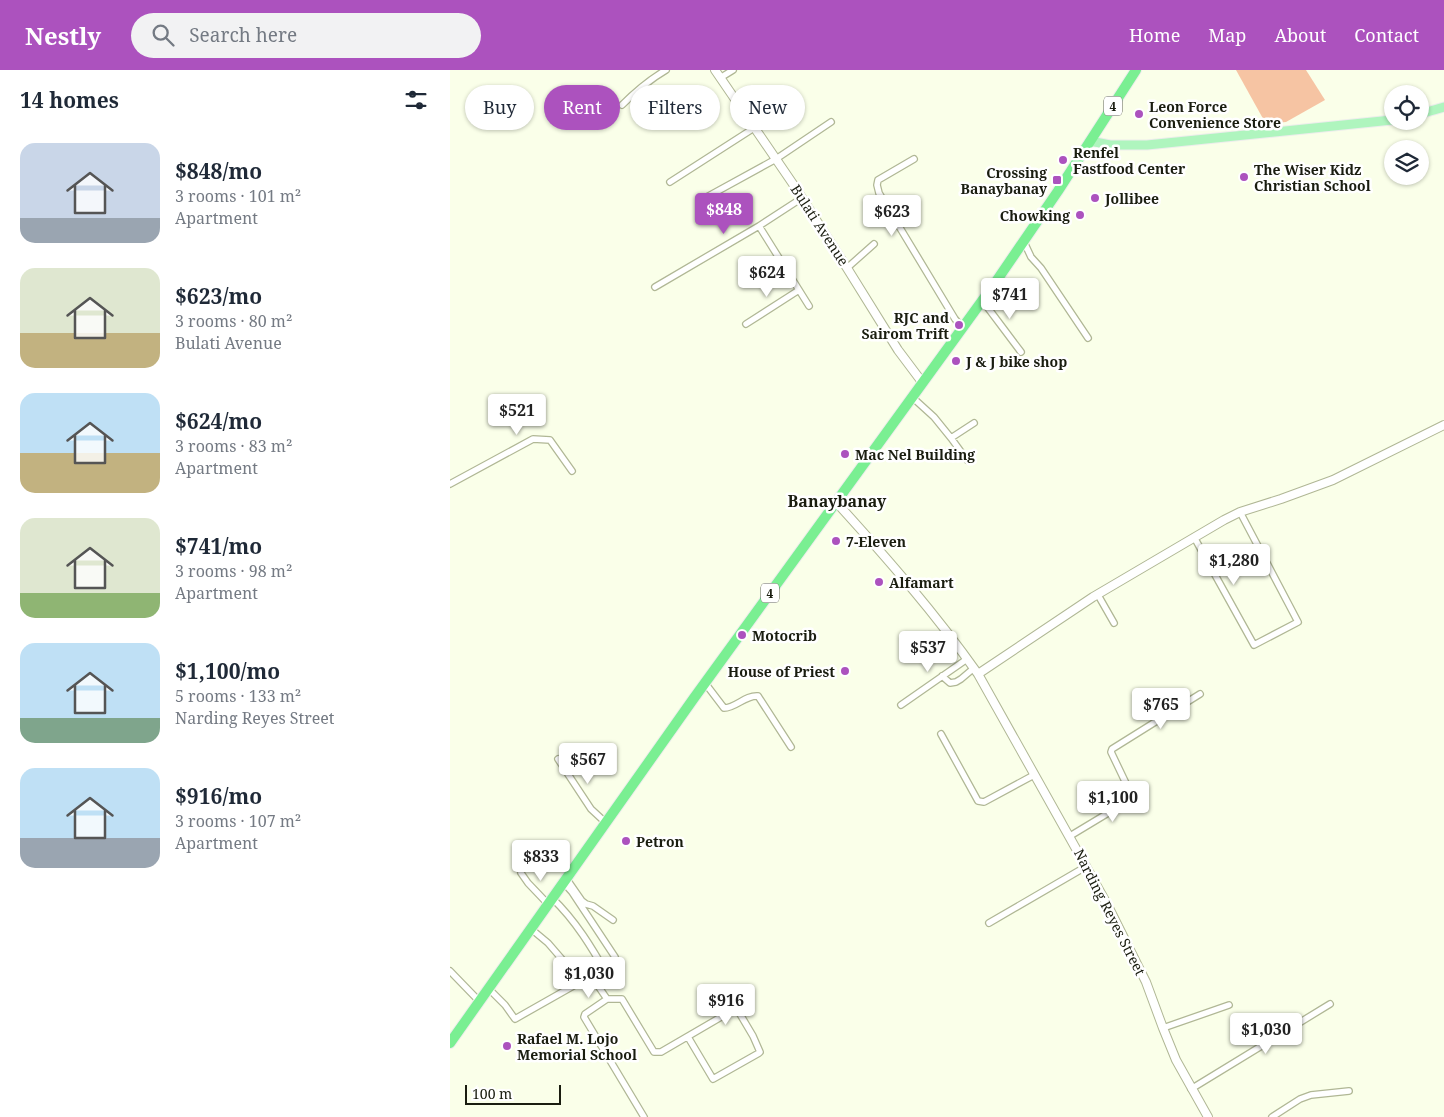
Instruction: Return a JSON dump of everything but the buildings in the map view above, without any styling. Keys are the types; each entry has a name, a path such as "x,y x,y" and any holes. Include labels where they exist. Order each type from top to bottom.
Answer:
{"highway":[{"name":"4","path":"450,1043 605,822 1024,242 1136,70"}],"main road":[{"path":"1429,111 1444,107"},
{"path":"1090,142 1110,145 1147,144 1384,121"}],"street":[{"path":"622,105 649,80 666,70"},
{"name":"Bulati Avenue","path":"715,70 730,93"},
{"path":"720,78 733,70"},
{"path":"705,198 776,159 831,122"},
{"path":"670,182 751,130"},
{"name":"Bulati Avenue","path":"755,130 802,198 898,350 922,382"},
{"path":"914,159 878,180 877,185 904,235 955,319 962,327"},
{"path":"655,287 759,226 802,198"},
{"path":"759,226 809,306"},
{"path":"1024,242 1031,257 1041,268 1088,338"},
{"path":"847,268 874,244"},
{"path":"746,324 799,290"},
{"path":"982,300 1021,352"},
{"path":"912,397 934,417 968,460"},
{"path":"951,438 974,423"},
{"path":"942,676 950,683 956,682 976,671 1194,537 1240,512 1332,480 1444,425"},
{"path":"450,484 533,439 550,440 572,471"},
{"name":"Narding Reyes Street","path":"836,502 893,566 976,671 1087,866 1146,982 1176,1060 1208,1117"},
{"path":"1194,537 1254,645 1298,622 1240,512"},
{"path":"1098,595 1114,623"},
{"path":"901,704 967,659"},
{"path":"705,683 724,708 730,708 752,695 758,696 791,747"},
{"path":"1070,836 1134,798 1111,752 1112,749 1200,694"},
{"path":"941,734 978,801 984,802 1034,775"},
{"path":"558,759 591,809 605,822"},
{"path":"989,923 1087,866"},
{"path":"521,872 528,883 570,916 608,976"},
{"path":"564,880 582,901 598,909 613,920"},
{"path":"564,880 615,957"},
{"path":"530,928 548,943 568,965"},
{"path":"450,971 480,1002"},
{"path":"488,988 505,1005 515,1019 589,977 593,978 607,999"},
{"path":"644,1117 584,1017 585,1014 607,999 622,998 652,1050 654,1052 661,1052 737,1009 760,1052 713,1079 688,1037"},
{"path":"1191,1089 1330,1004"},
{"path":"1163,1028 1229,1005"},
{"path":"1272,1117 1300,1099 1311,1095 1349,1091"}],"shaded area":[{"path":"1236,70 1306,70 1325,100 1286,122 1266,124"}],"place":[{"name":"Leon Force Convenience Store","path":"1139,114"},
{"name":"Renfel Fastfood Center","path":"1063,160"},
{"name":"The Wiser Kidz Christian School","path":"1244,177"},
{"name":"Crossing Banaybanay","path":"1057,180"},
{"name":"Jollibee","path":"1095,198"},
{"name":"Chowking","path":"1080,215"},
{"name":"RJC and Sairom Trift","path":"959,325"},
{"name":"J & J bike shop","path":"956,361"},
{"name":"Mac Nel Building","path":"845,454"},
{"name":"7-Eleven","path":"836,541"},
{"name":"Alfamart","path":"879,582"},
{"name":"Motocrib","path":"742,635"},
{"name":"House of Priest","path":"845,671"},
{"name":"Petron","path":"626,841"},
{"name":"Rafael M. Lojo Memorial School","path":"507,1046"}],"district":[{"name":"Banaybanay","path":"837,501"}]}
